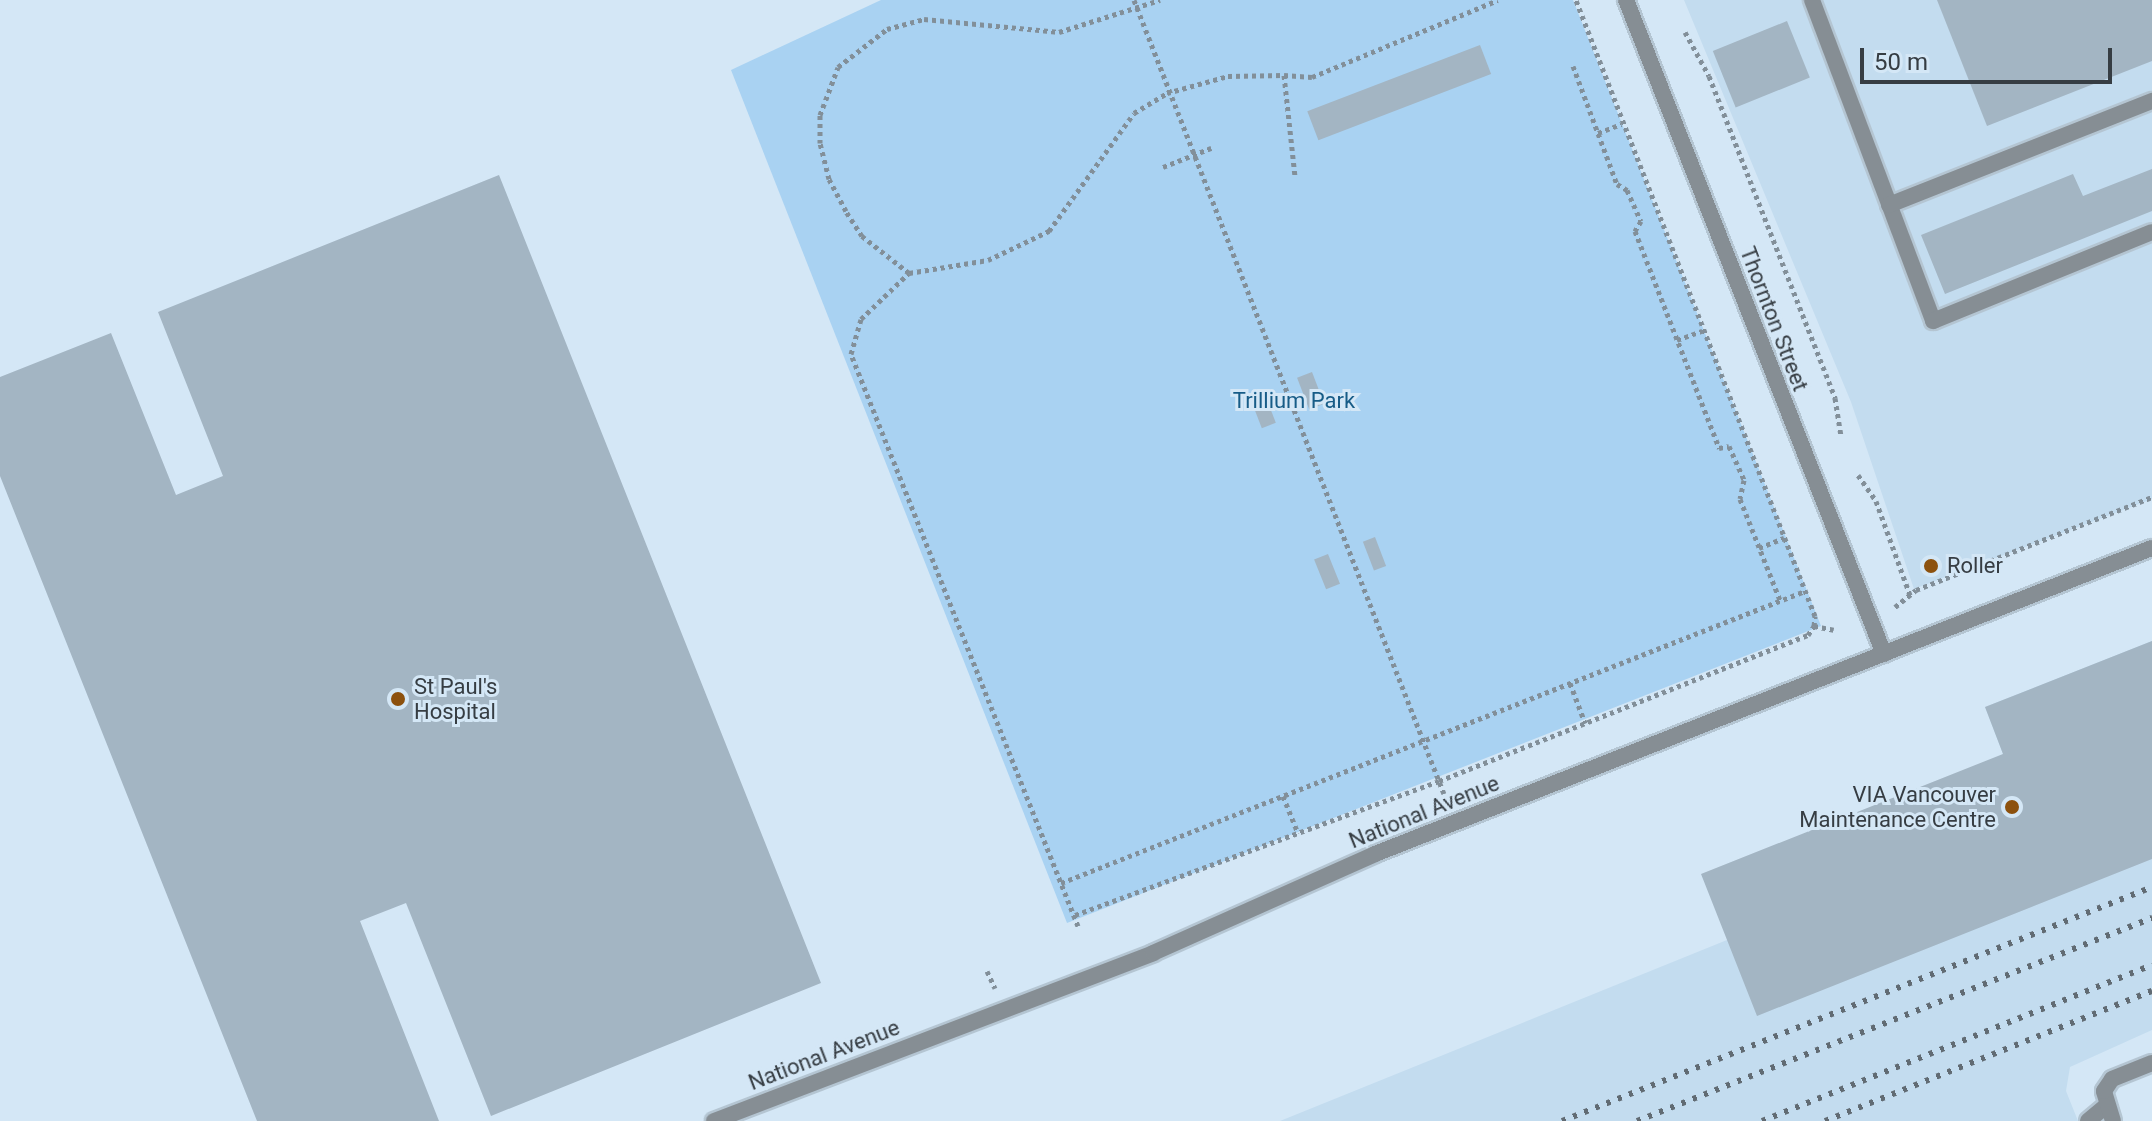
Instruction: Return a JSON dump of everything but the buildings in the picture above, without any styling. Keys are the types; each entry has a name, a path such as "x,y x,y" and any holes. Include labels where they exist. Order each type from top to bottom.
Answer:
{"street":[{"name":"Thornton Street","path":"1626,0 1884,654"},
{"path":"1812,0 1933,321 2152,232"},
{"path":"1889,205 2152,101"},
{"name":"National Avenue","path":"714,1121 1153,953 1375,854 2152,548"},
{"path":"2088,1121 2105,1098 2112,1079 2152,1063"},
{"path":"2105,1098 2113,1121"}],"path":[{"path":"1134,0 1167,93 1444,794"},
{"path":"909,273 862,236 829,179 820,143 820,115 838,67 887,29 924,19 1059,32 1160,0"},
{"path":"1078,926 851,354 861,319 909,273 988,260 1049,231 1067,213 1117,132 1134,113 1167,93 1228,76 1312,77 1498,0"},
{"path":"1075,915 1439,781 1808,635 1814,626 1805,591 1621,124 1576,0"},
{"path":"1685,32 1709,76 1835,398 1841,435"},
{"path":"1573,66 1617,184 1627,190 1641,221 1635,231 1719,448 1729,446 1744,480 1740,499 1780,600"},
{"path":"1284,75 1295,176"},
{"path":"1598,133 1621,124"},
{"path":"1163,167 1211,148"},
{"path":"1677,340 1703,330"},
{"path":"1858,475 1876,501 1910,595"},
{"path":"1895,607 1910,595 2152,497"},
{"path":"1759,548 1784,538"},
{"path":"1061,883 1805,591"},
{"path":"1814,626 1834,630"},
{"path":"1570,683 1585,723"},
{"path":"1283,796 1298,833"}],"shaded area":[{"path":"1684,0 2152,0 2152,499 1914,589 1851,402"},
{"path":"2152,641 2152,1030 2070,1067 2066,1091 2078,1121 1280,1121 1727,940 2003,754 1985,707"}],"green space":[{"name":"Trillium Park","path":"881,0 1573,0 1821,626 1067,923 731,70"}],"railway":[{"path":"1562,1121 2152,887"},
{"path":"1637,1121 2152,918"},
{"path":"1762,1121 2152,965"},
{"path":"1825,1121 2152,991"}],"place":[{"name":"Roller","path":"1931,566"},
{"name":"St Paul's Hospital","path":"398,699"},
{"name":"VIA Vancouver Maintenance Centre","path":"2012,807"}]}
